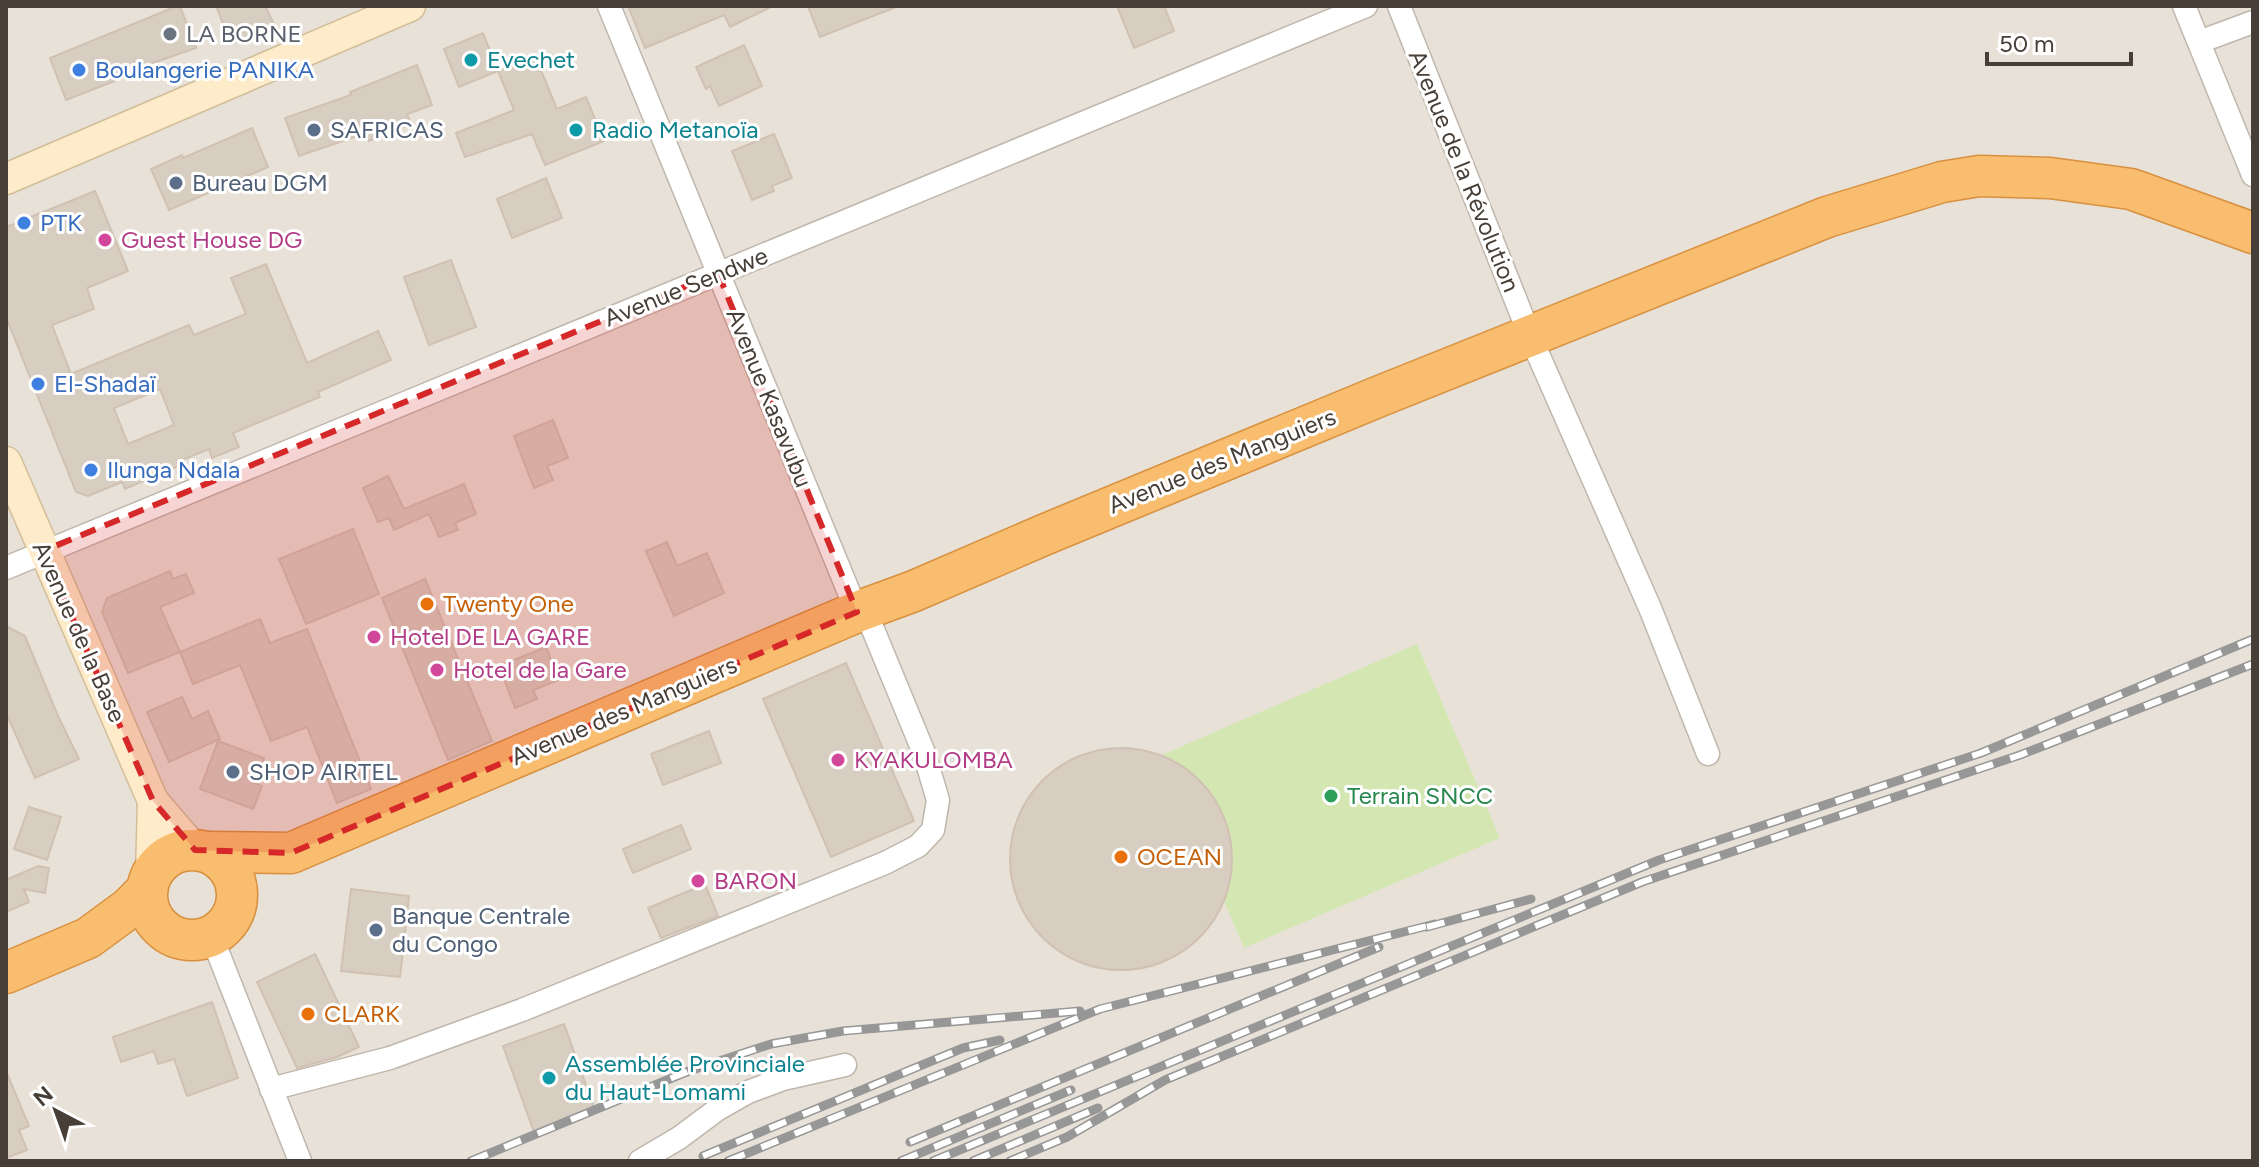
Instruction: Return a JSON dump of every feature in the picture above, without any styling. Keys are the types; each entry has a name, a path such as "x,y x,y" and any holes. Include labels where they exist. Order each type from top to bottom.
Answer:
{"highway":[{"name":"Avenue des Manguiers","path":"202,851 291,853 861,611 1530,336 1827,217 1942,182 1979,176 2050,178 2131,189 2253,233"},
{"path":"6,973 88,938 129,908 159,865 169,856 182,851 202,851 221,860 231,871 237,886 237,901 233,915 224,927 195,936 147,940 88,938"},
{"path":"237,901 291,853"},
{"path":"149,883 148,905 154,919 164,930 195,936"}],"main road":[{"path":"6,179 410,6"},
{"name":"Avenue de la Base","path":"6,462 153,801"},
{"path":"153,801 202,851"},
{"path":"149,883 153,801"}],"street":[{"name":"Avenue Kasavubu","path":"271,1089 390,1058 686,946 885,863 918,846 933,830 938,800 924,753 718,273 609,6"},
{"name":"Avenue Sendwe","path":"6,568 1366,6"},
{"name":"Avenue de la Révolution","path":"1399,6 1530,336 1650,608 1708,754"},
{"path":"2184,6 2252,167"},
{"path":"2199,42 2253,22"},
{"path":"195,936 271,1089 300,1161"},
{"path":"640,1161 748,1092 783,1079 845,1065"}],"highlighted area":[{"path":"718,273 857,612 291,853 195,850 153,801 43,551"}],"shaded area":[{"path":"6,6 2253,6 2253,1161 6,1161"}],"green space":[{"name":"Terrain SNCC","path":"1417,644 1500,838 1244,948 1162,755"}],"building":[{"path":"180,6 196,48 136,69 138,72 66,100 50,58"},
{"path":"216,6 265,6 275,26 231,44"},
{"path":"628,6 773,6 730,27 724,15 645,48"},
{"path":"808,6 896,6 896,7 820,37"},
{"path":"1117,6 1164,6 1174,31 1134,48"},
{"name":"Evechet","path":"483,33 498,71 459,87 444,49"},
{"path":"744,45 762,86 719,106 710,86 706,89 696,67"},
{"path":"535,56 557,109 586,97 604,141 545,165 532,134 465,157 456,133 514,110 498,71"},
{"path":"417,65 432,105 407,114 411,124 369,141 366,133 299,156 285,118 351,95 350,92"},
{"path":"252,128 268,167 169,210 151,169"},
{"path":"774,134 792,178 772,186 774,191 752,200 732,151"},
{"path":"546,178 562,218 512,238 497,199"},
{"path":"95,191 128,271 87,288 94,309 52,325 71,374 189,325 194,335 246,314 231,278 266,264 307,363 378,331 391,360 318,392 320,397 233,433 239,447 212,458 209,449 177,462 179,466 125,489 122,482 88,496 76,492 6,317 6,227","holes":["160,389 174,425 128,444 114,408"]},
{"path":"451,260 476,327 429,345 404,277"},
{"path":"553,420 568,458 547,466 553,480 534,488 514,436"},
{"path":"388,476 404,509 464,484 476,514 455,523 458,530 439,537 429,514 394,530 389,518 378,522 363,488"},
{"name":"Hotel de la Gare","path":"353,529 379,594 306,624 279,559"},
{"path":"667,542 677,566 707,553 724,593 674,616 646,551"},
{"path":"170,571 173,579 186,574 194,593 160,607 180,652 128,673 102,612 107,598"},
{"name":"Hotel de la Gare","path":"425,579 492,741 448,760 382,598"},
{"path":"260,619 270,643 307,629 371,789 337,803 307,727 271,741 240,665 193,684 180,652"},
{"path":"6,626 25,636 79,759 35,778 6,713"},
{"path":"546,647 559,680 533,690 537,699 515,708 499,666"},
{"name":"KYAKULOMBA","path":"846,663 914,821 831,857 763,699"},
{"path":"182,697 192,719 208,711 220,739 169,762 147,712"},
{"path":"709,731 721,763 663,785 651,754"},
{"name":"SHOP AIRTEL","path":"218,741 264,758 254,783 262,786 253,809 200,789"},
{"name":"OCEAN","path":"1121,748 1143,750 1163,757 1183,767 1199,781 1213,797 1223,817 1230,837 1230,881 1223,901 1213,921 1199,937 1183,951 1163,961 1143,968 1121,970 1099,968 1079,961 1059,951 1043,937 1029,921 1019,901 1012,881 1010,859 1012,837 1019,817 1029,797 1043,781 1059,767 1079,757 1099,750"},
{"path":"29,807 61,817 47,860 14,849"},
{"path":"681,825 691,849 633,873 623,849"},
{"path":"38,866 49,868 45,893 24,889 29,902 6,912 6,880"},
{"path":"705,884 718,916 661,938 648,908"},
{"name":"Banque Centrale du Congo","path":"351,889 409,896 400,977 341,971"},
{"name":"CLARK","path":"315,954 359,1047 337,1057 297,1068 257,982"},
{"path":"212,1002 238,1078 187,1096 174,1059 158,1064 154,1051 121,1062 113,1037"},
{"name":"Assemblée Provinciale du Haut-Lomami","path":"564,1024 595,1110 534,1132 503,1046"},
{"path":"6,1071 29,1126 19,1130 27,1150 6,1158"}],"railway":[{"path":"933,1161 1659,860 1981,753 2253,639"},
{"path":"1010,1161 1067,1137 1165,1080 1642,882 2020,755 2253,664"},
{"path":"1427,927 1531,899"},
{"path":"728,1161 1100,1009 1435,924"},
{"path":"910,1142 1379,947"},
{"path":"471,1161 689,1071 771,1044 843,1031 1080,1011"},
{"path":"703,1156 963,1048 1000,1040"},
{"path":"901,1161 1071,1090"},
{"path":"973,1161 1098,1108"}],"place":[{"name":"LA BORNE","path":"170,34"},
{"name":"Evechet","path":"471,60"},
{"name":"Boulangerie PANIKA","path":"79,70"},
{"name":"SAFRICAS","path":"314,130"},
{"name":"Radio Metanoïa","path":"576,130"},
{"name":"Bureau DGM","path":"176,183"},
{"name":"PTK","path":"24,223"},
{"name":"Guest House DG","path":"105,240"},
{"name":"El-Shadaï","path":"38,384"},
{"name":"Ilunga Ndala","path":"91,470"},
{"name":"Twenty One","path":"427,604"},
{"name":"Hotel DE LA GARE","path":"374,637"},
{"name":"Hotel de la Gare","path":"437,670"},
{"name":"KYAKULOMBA","path":"838,760"},
{"name":"SHOP AIRTEL","path":"233,772"},
{"name":"Terrain SNCC","path":"1331,796"},
{"name":"OCEAN","path":"1121,857"},
{"name":"BARON","path":"698,881"},
{"name":"Banque Centrale du Congo","path":"376,930"},
{"name":"CLARK","path":"308,1014"},
{"name":"Assemblée Provinciale du Haut-Lomami","path":"549,1078"}]}
